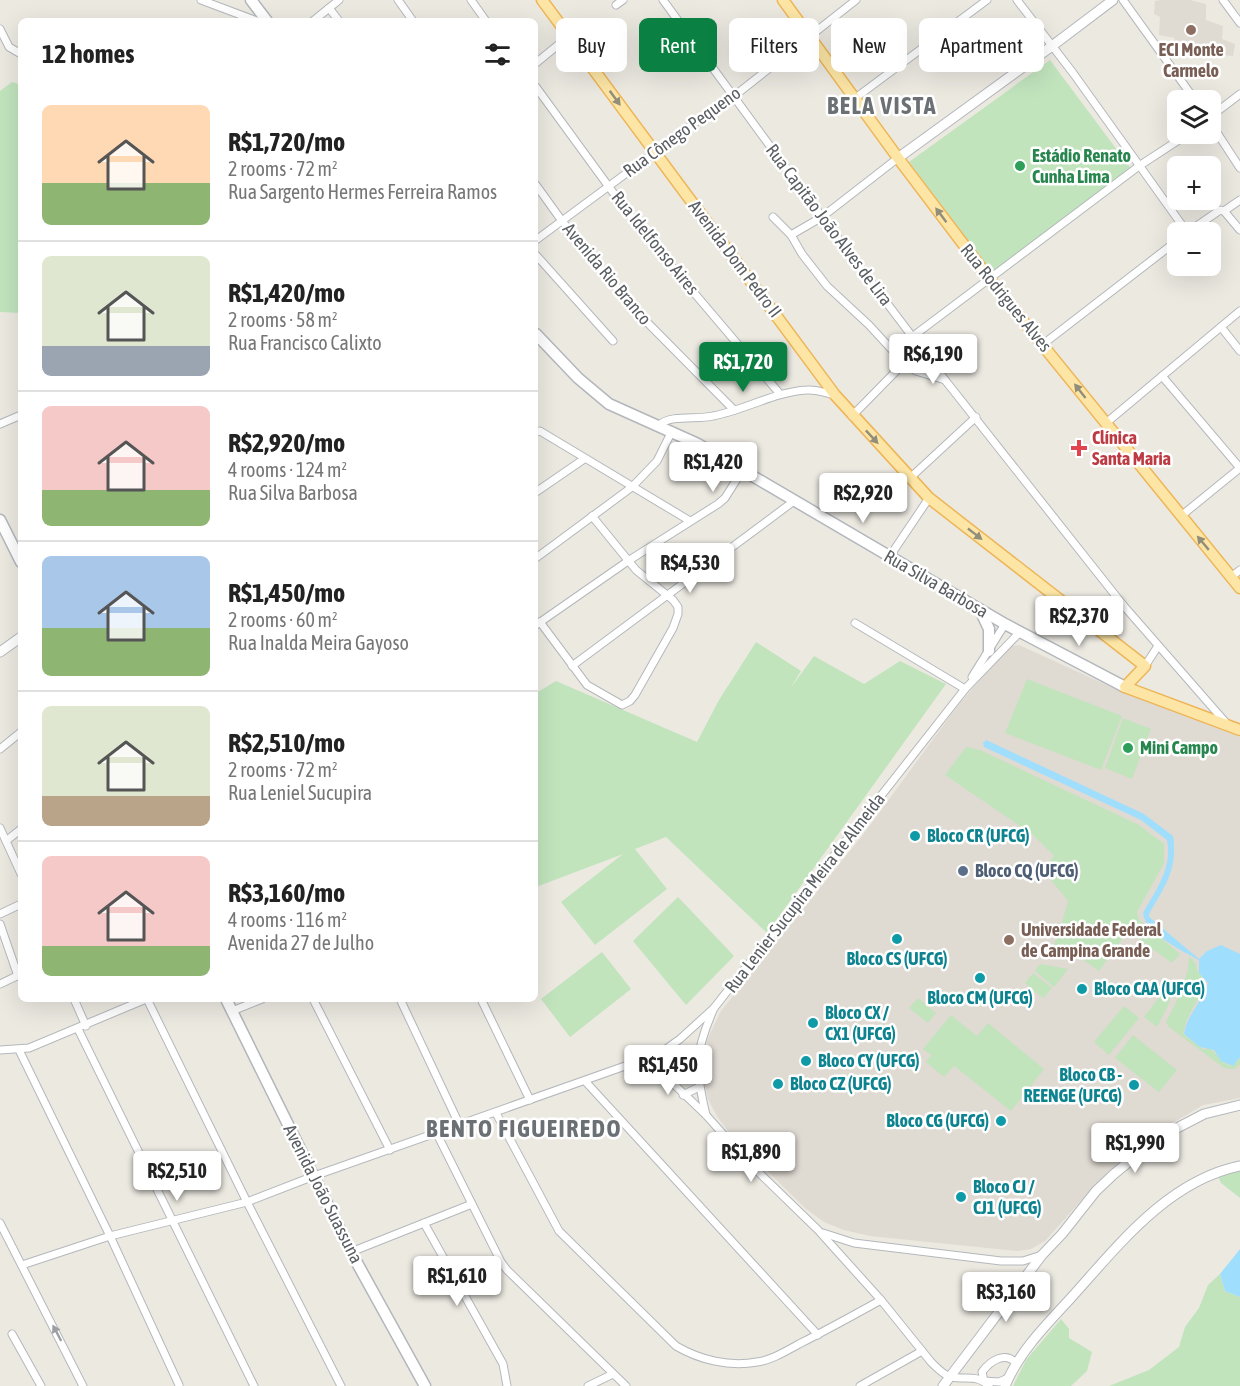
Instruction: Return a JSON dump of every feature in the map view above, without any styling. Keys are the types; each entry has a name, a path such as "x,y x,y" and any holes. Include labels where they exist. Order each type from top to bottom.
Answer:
{"main road":[{"path":"251,0 265,18"},
{"name":"Avenida Dom Pedro II","path":"542,0 556,19"},
{"name":"Rua Rodrigues Alves","path":"783,0 797,18"},
{"name":"Rua Rodrigues Alves","path":"819,49 854,99 989,278 1180,516 1236,574 1240,588"},
{"name":"Avenida Dom Pedro II","path":"596,72 852,416 929,498 1145,666"},
{"name":"Rua Silva Barbosa","path":"538,338 578,378 609,404 672,431 1005,624 1125,687 1240,730"},
{"path":"0,520 18,556"},
{"path":"980,609 989,629 989,651"},
{"path":"1125,687 1145,666"},
{"name":"Avenida João Suassuna","path":"228,1002 351,1251 425,1386"}],"street":[{"path":"201,0 249,18"},
{"path":"317,18 339,0"},
{"path":"398,0 410,18"},
{"path":"471,0 484,18"},
{"name":"Rua Capitão João Alves de Lira","path":"663,0 945,380 1123,605 1228,726"},
{"name":"Rua Cônego Pequeno","path":"819,30 856,0"},
{"path":"854,99 987,0"},
{"path":"1017,0 1180,222"},
{"path":"790,235 822,217 898,158 1113,0"},
{"path":"1123,0 1188,90"},
{"path":"1223,0 1240,23"},
{"path":"329,8 337,18"},
{"path":"0,28 9,47 18,52"},
{"path":"0,52 9,47"},
{"path":"538,61 556,47"},
{"name":"Rua Cônego Pequeno","path":"538,239 766,72"},
{"name":"Rua Idelfonso Aires","path":"538,90 639,228 780,394"},
{"path":"1221,109 1240,94"},
{"path":"1221,139 1240,168"},
{"path":"912,337 1139,166 1173,144"},
{"name":"Avenida Rio Branco","path":"538,188 632,307 734,410"},
{"path":"1202,222 1240,200"},
{"path":"1224,211 1240,230"},
{"path":"773,217 790,235 827,286 869,325 904,363 916,371 945,380"},
{"path":"1042,345 1167,248"},
{"path":"538,257 613,342"},
{"path":"1106,423 1240,311"},
{"path":"1221,327 1240,351"},
{"path":"852,416 904,363"},
{"path":"1162,376 1240,468 1180,516"},
{"path":"659,425 669,420 710,417 780,394 809,390 835,395"},
{"path":"0,424 18,416"},
{"path":"910,478 976,417"},
{"path":"538,556 632,487 657,461 672,431"},
{"path":"538,432 690,521"},
{"path":"538,491 584,459"},
{"path":"592,516 628,561 677,604 678,614 635,695 622,705 587,686 538,623 628,561 722,501 742,471"},
{"path":"890,556 929,498"},
{"path":"572,666 794,501"},
{"path":"1097,630 1123,605"},
{"path":"855,622 965,689"},
{"name":"Rua Lenier Sucupira Meira de Almeida","path":"706,1115 699,1087 697,1061 702,1034 714,1008 837,855 965,689 1005,624"},
{"name":"Rua Lenier Sucupira Meira de Almeida","path":"965,689 1020,632"},
{"path":"0,652 18,639"},
{"path":"1145,666 1158,646"},
{"path":"0,738 2,747 18,734"},
{"path":"0,828 18,867"},
{"path":"6,841 18,831"},
{"path":"0,914 18,905"},
{"path":"0,924 18,972"},
{"path":"0,984 18,975"},
{"path":"75,1002 82,1027 172,1221 254,1386"},
{"path":"0,1050 29,1048 139,1002"},
{"path":"147,1002 342,1386"},
{"path":"232,1011 254,1002"},
{"path":"315,1002 390,1150"},
{"path":"401,1002 460,1125"},
{"path":"482,1002 531,1100"},
{"path":"22,1265 110,1236 247,1202 314,1176 585,1081 659,1053 680,1039 714,1008"},
{"path":"692,1026 697,1027 702,1034"},
{"path":"19,1050 110,1236 179,1385"},
{"path":"657,1068 659,1053"},
{"path":"640,1060 657,1068 818,1230 881,1300 940,1371 950,1377 975,1378 987,1384 1007,1382 1016,1363 1056,1315 1118,1245 1158,1208 1196,1182 1240,1166"},
{"path":"585,1081 818,1335"},
{"path":"683,1095 699,1087"},
{"path":"943,1386 1042,1255 1096,1191 1142,1151 1194,1119 1217,1110 1240,1105"},
{"path":"496,1113 559,1231 676,1346 697,1357 730,1363 749,1363 774,1357 881,1300"},
{"path":"437,1134 507,1270 626,1386"},
{"path":"351,1251 472,1204"},
{"path":"0,1223 83,1386"},
{"path":"424,1223 503,1364 507,1386"},
{"path":"818,1230 834,1238 854,1243 1001,1261 1023,1261 1042,1255"},
{"path":"12,1334 41,1386"},
{"path":"860,1386 922,1352"},
{"path":"987,1384 982,1378 982,1372 996,1359 1005,1357 1016,1363"},
{"path":"588,1386 613,1374"}],"shaded area":[{"name":"ECI Monte Carmelo","path":"1190,0 1206,4 1206,20 1223,26 1222,39 1235,44 1233,56 1172,49 1175,38 1159,35 1160,17 1154,14 1155,1"},
{"name":"Universidade Federal de Campina Grande","path":"1019,645 1122,692 1240,737 1240,1098 1203,1105 1156,1133 1095,1185 1045,1241 1031,1249 1017,1251 870,1236 844,1230 824,1222 805,1208 731,1135 718,1118 708,1099 703,1075 704,1056 710,1055 712,1049 706,1042 721,1011 862,836 959,704 1005,650"}],"green space":[{"name":"Estádio Renato Cunha Lima","path":"1050,60 1132,170 992,272 909,162 1033,72 1044,72 1044,64"},
{"path":"12,82 18,84 18,313 0,312 0,91"},
{"path":"756,642 801,671 790,689 814,656 864,684 900,661 946,684 767,933 666,837 635,849 667,889 595,945 561,902 623,854 538,886 538,692 556,681 697,742 719,700"},
{"path":"1027,679 1122,716 1101,770 1005,733"},
{"name":"Mini Campo","path":"1123,718 1151,729 1132,779 1105,768"},
{"path":"966,747 980,750 1139,825 1164,844 1164,863 1137,912 1139,920 1180,954 1172,963 1128,931 1099,971 1071,951 1051,949 1058,937 1068,901 1043,870 1054,856 1032,834 945,775"},
{"path":"678,897 734,956 686,1005 633,941"},
{"path":"602,952 631,989 570,1037 541,999"},
{"path":"1189,956 1206,982 1184,1027 1183,1034 1204,1050 1209,1048 1228,1065 1233,1066 1240,1058 1240,1064 1234,1069 1224,1068 1169,1027 1166,1022 1184,982"},
{"path":"1040,964 1068,969 1054,987 1035,971"},
{"path":"1033,973 1052,988 1043,998 1025,983"},
{"path":"1175,986 1167,1008 1157,1027 1144,1017 1166,988"},
{"path":"918,998 936,1013 928,1023 909,1008"},
{"path":"1124,1006 1139,1018 1109,1055 1094,1042"},
{"path":"951,1015 977,1036 988,1023 1044,1069 1011,1111 954,1066 944,1077 926,1062 931,1055 923,1049"},
{"path":"1133,1035 1177,1070 1159,1092 1115,1058"},
{"path":"1240,1168 1240,1198 1221,1183 1218,1176"},
{"path":"1220,1274 1225,1291 1240,1297 1240,1386 1109,1386 1149,1370 1179,1347 1185,1327 1199,1308 1208,1285"},
{"path":"1061,1319 1069,1329 1069,1338 1092,1352 1087,1371 1071,1386 1013,1386 1026,1360"}],"water":[{"path":"986,740 1144,814 1173,836 1172,868 1149,917 1199,959 1207,951 1221,945 1240,954 1240,1057 1233,1066 1221,1061 1214,1050 1200,1047 1184,1034 1185,1027 1208,983 1199,973 1199,960 1157,934 1145,920 1143,913 1158,887 1168,860 1167,840 1141,820 984,747 983,743"},
{"path":"1240,1249 1240,1297 1225,1291 1220,1274"}],"place":[{"name":"ECI Monte Carmelo","path":"1191,30"},
{"name":"Estádio Renato Cunha Lima","path":"1020,166"},
{"name":"Clínica Santa Maria","path":"1079,448"},
{"name":"Mini Campo","path":"1128,748"},
{"name":"Bloco CR (UFCG)","path":"915,836"},
{"name":"Bloco CQ (UFCG)","path":"963,871"},
{"name":"Bloco CS (UFCG)","path":"897,939"},
{"name":"Universidade Federal de Campina Grande","path":"1009,940"},
{"name":"Bloco CM (UFCG)","path":"980,978"},
{"name":"Bloco CAA (UFCG)","path":"1082,989"},
{"name":"Bloco CX / CX1 (UFCG)","path":"813,1023"},
{"name":"Bloco CY (UFCG)","path":"806,1061"},
{"name":"Bloco CZ (UFCG)","path":"778,1084"},
{"name":"Bloco CB - REENGE (UFCG)","path":"1134,1085"},
{"name":"Bloco CG (UFCG)","path":"1001,1121"},
{"name":"Bloco CJ / CJ1 (UFCG)","path":"961,1197"}],"district":[{"name":"BELA VISTA","path":"882,106"},
{"name":"BENTO FIGUEIREDO","path":"524,1129"}]}
